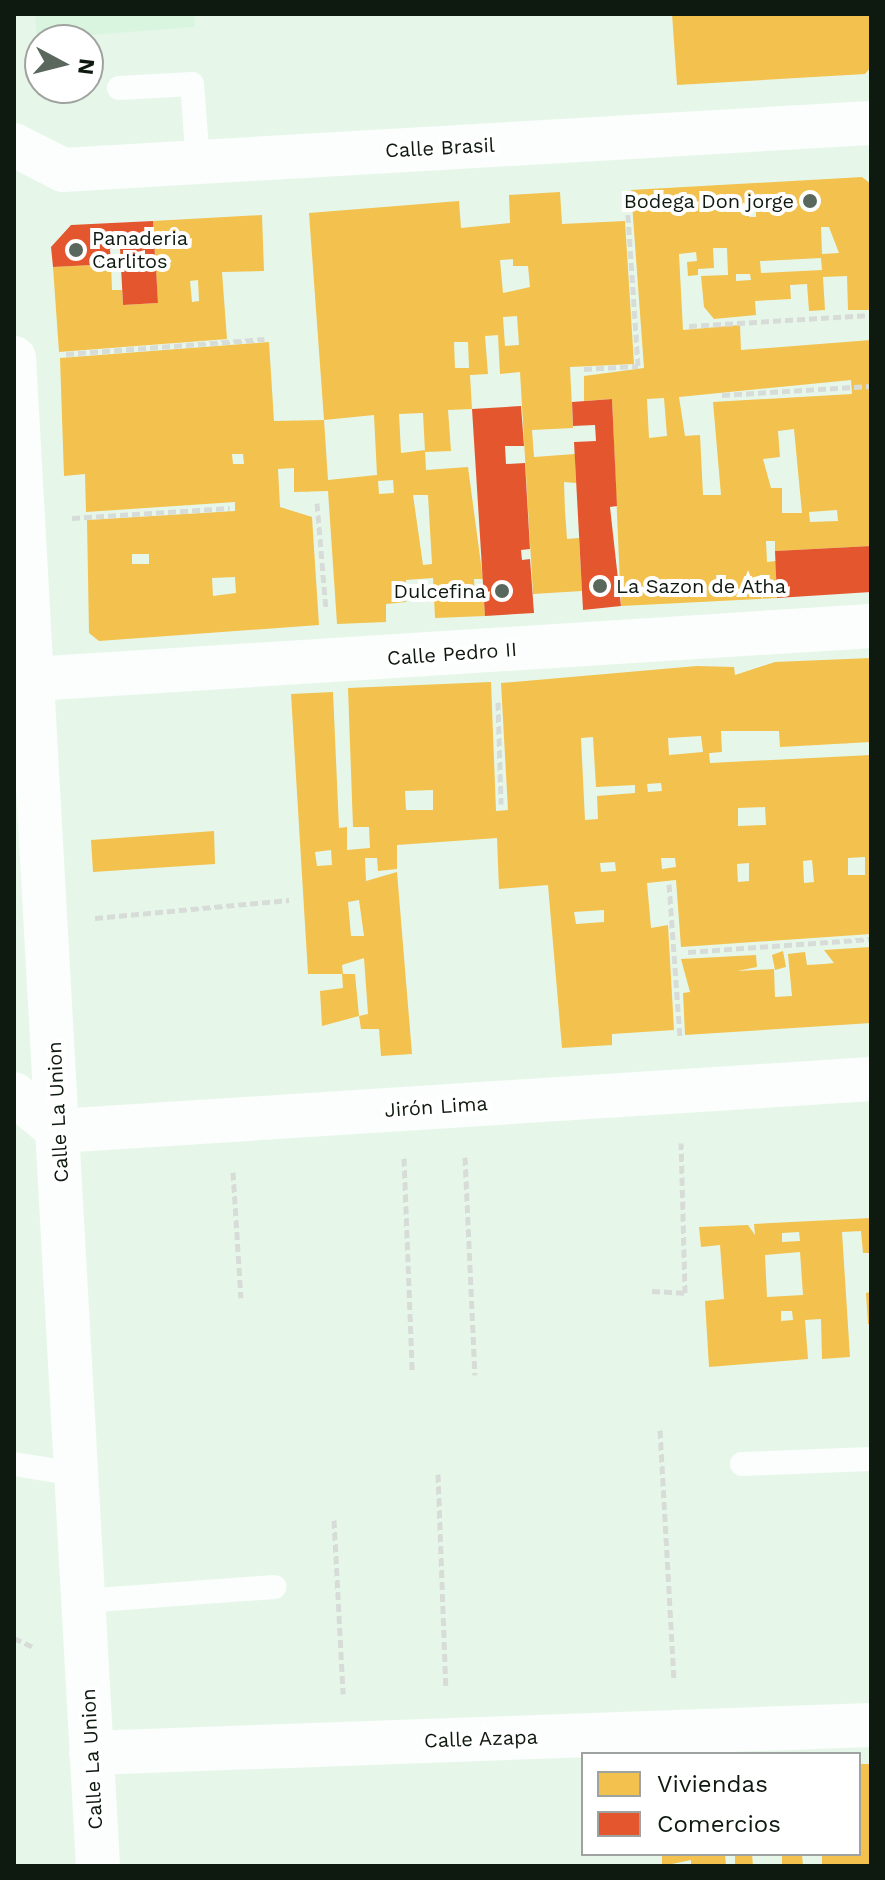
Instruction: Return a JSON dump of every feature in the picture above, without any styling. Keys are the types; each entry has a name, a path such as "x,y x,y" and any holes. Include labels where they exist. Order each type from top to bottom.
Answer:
{"street":[{"name":"Calle Brasil","path":"14,145 63,170 871,123"},
{"name":"Calle La Union","path":"33,356 22,622 33,679 98,1866"},
{"name":"Calle Pedro II","path":"33,679 871,626"},
{"name":"Jirón Lima","path":"59,1131 871,1079"},
{"path":"14,1094 59,1131"},
{"name":"Calle Azapa","path":"91,1753 871,1725"}],"lane":[{"path":"119,88 192,84 198,162"},
{"path":"742,1464 871,1459"},
{"path":"14,1464 76,1474"},
{"path":"83,1601 274,1587"}],"path":[{"path":"584,369 638,366 626,182"},
{"path":"689,326 871,315"},
{"path":"33,356 264,339"},
{"path":"722,395 871,386"},
{"path":"317,503 327,624"},
{"path":"62,518 230,508"},
{"path":"498,693 501,804"},
{"path":"669,884 680,1044"},
{"path":"89,918 289,900"},
{"path":"688,952 871,939"},
{"path":"652,1291 685,1293 680,1133"},
{"path":"464,1145 475,1375"},
{"path":"403,1149 412,1371"},
{"path":"232,1159 241,1298"},
{"path":"660,1430 675,1691"},
{"path":"438,1474 446,1700"},
{"path":"334,1520 344,1704"},
{"path":"14,1638 38,1650"}],"shaded area":[{"path":"35,14 194,14 195,27 104,34 104,24 36,24"}],"building: Viviendas":[{"path":"672,14 871,14 871,67 865,74 677,85"},
{"path":"862,177 871,184 871,310 848,310 847,276 823,277 825,310 809,311 807,284 790,285 791,299 755,301 756,315 714,319 704,307 701,276 728,275 727,248 713,248 714,268 698,269 698,275 688,276 687,262 697,261 696,252 679,254 683,330 740,325 741,350 871,340 871,546 775,551 775,541 766,541 767,562 776,561 777,598 621,606 612,399 584,401 584,376 644,368 631,190","holes":["756,196 756,217 749,217 748,197","821,227 829,227 839,253 822,254","821,258 822,270 761,273 760,261","736,274 750,274 751,280 736,281","851,380 852,394 713,402 721,495 703,495 700,435 685,436 679,397","664,398 667,436 649,438 647,399","794,429 802,513 782,513 782,488 771,488 763,459 780,457 778,431","837,510 838,521 810,522 809,512"]},
{"path":"560,192 562,224 625,221 634,364 570,367 573,428 532,430 534,457 575,454 576,483 564,482 565,511 567,539 579,538 582,591 533,594 520,372 500,374 498,335 485,336 488,374 470,375 472,409 448,410 451,451 425,452 426,470 468,467 483,579 474,579 475,599 484,598 485,616 435,618 433,578 406,580 406,602 386,604 386,622 337,624 328,491 294,492 294,468 278,469 280,507 312,517 319,625 99,641 89,633 87,520 235,511 235,502 86,512 85,474 64,476 60,358 269,342 274,421 324,420 309,213 459,201 461,228 510,223 509,195","holes":["513,259 513,266 528,266 530,287 503,293 500,260","517,316 519,345 505,346 503,317","454,342 468,342 469,368 455,368","423,413 425,450 401,453 399,414","374,415 377,475 328,480 324,420","232,454 243,454 244,464 233,464","393,480 394,493 379,494 378,481","413,495 428,495 432,564 423,565","132,554 149,554 149,564 132,564","235,577 236,593 213,596 212,578"]},
{"path":"262,215 264,271 222,272 227,339 59,352 53,267 111,264 112,290 122,290 123,305 158,303 153,221","holes":["198,280 199,301 192,302 190,281"]},
{"path":"871,658 871,742 780,747 779,731 721,731 722,752 709,753 710,763 871,755 871,934 681,947 676,880 647,883 651,928 668,925 674,1030 612,1034 612,1045 562,1048 548,885 499,889 497,838 397,845 397,869 378,871 377,858 365,858 366,881 397,872 412,1054 381,1056 379,1029 361,1029 359,1016 322,1026 320,991 343,988 342,974 308,974 291,694 333,692 339,828 347,827 347,850 370,848 369,827 353,827 348,688 491,682 496,811 508,810 501,683 697,666 734,667 735,675 775,662","holes":["701,736 703,752 669,755 668,738","593,737 596,787 635,785 635,793 597,796 598,819 585,820 581,738","661,783 662,791 648,792 647,784","433,790 433,810 406,810 405,791","765,807 766,825 738,826 738,808","331,850 332,865 317,866 315,852","865,857 865,875 848,875 848,858","661,858 675,858 676,867 662,869","812,860 814,882 804,883 803,861","615,862 616,871 601,872 600,863","749,863 749,881 738,882 737,864","359,900 364,936 351,936 348,902","604,910 604,922 576,924 574,912","364,958 368,1014 359,1016 355,974 343,974 342,965"]},
{"path":"214,831 215,864 93,872 91,840"},
{"path":"871,947 871,1023 685,1035 683,993 690,992 681,959 756,955 757,967 737,971 774,969 775,997 792,996 788,954 805,952 807,965 825,964 834,963 824,950"},
{"path":"783,951 786,967 775,970 772,955"},
{"path":"871,1218 871,1253 863,1253 861,1231 842,1232 850,1357 822,1359 821,1319 805,1320 808,1359 709,1367 705,1301 724,1299 720,1245 701,1247 699,1227 748,1225 755,1235 754,1224","holes":["799,1232 800,1241 782,1242 782,1233","800,1252 803,1295 767,1297 765,1255","781,1311 792,1311 793,1320 781,1321"]},
{"path":"871,1292 871,1324 868,1324 866,1293"},
{"path":"861,1764 871,1764 871,1866 822,1866 822,1856 861,1856"},
{"path":"662,1856 725,1856 726,1866 691,1866 691,1860 662,1866"},
{"path":"735,1856 752,1856 753,1866 735,1866"},
{"path":"782,1856 802,1856 803,1866 782,1866"}],"building: Comercios":[{"path":"153,221 155,256 137,258 138,269 156,268 158,303 123,305 120,248 110,249 111,264 53,267 51,247 71,225"},
{"path":"612,399 617,506 610,507 621,606 583,610 574,442 596,441 595,425 573,426 572,402"},
{"path":"521,406 524,446 505,446 506,464 525,463 530,549 521,550 522,560 530,559 534,613 485,616 472,409"},
{"path":"871,546 871,592 777,598 775,551"}],"place":[{"name":"Bodega Don jorge","path":"810,201"},
{"name":"Panaderia Carlitos","path":"76,250"},
{"name":"La Sazon de Atha","path":"600,586"},
{"name":"Dulcefina","path":"502,591"}]}
